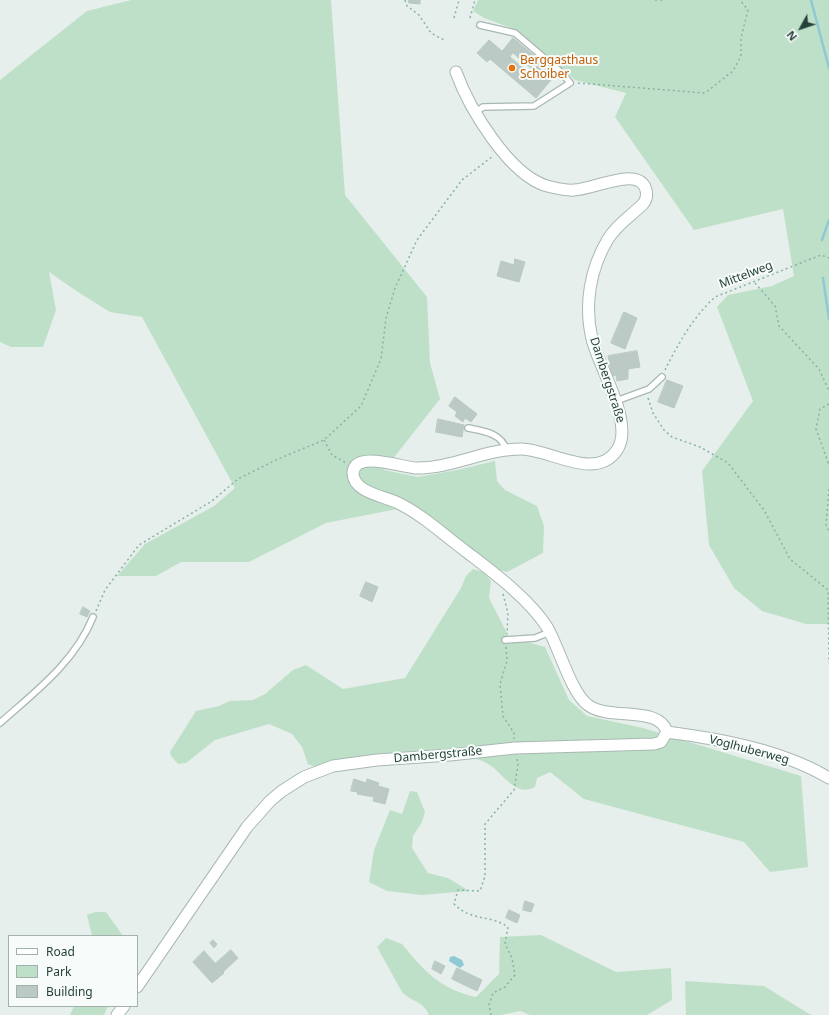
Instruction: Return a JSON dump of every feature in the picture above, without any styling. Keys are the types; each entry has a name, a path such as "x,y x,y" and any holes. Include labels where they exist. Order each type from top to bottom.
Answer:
{"street":[{"name":"Dambergstraße","path":"355,468 364,461 371,460 400,467 430,468 506,450 529,449 587,464 605,461 619,449 622,439 621,417 592,338 588,305 589,293 596,265 602,251 616,228 646,200 645,187 641,182 633,178 624,178 587,189 559,189 538,182 521,172 510,162 476,112 460,84 456,72"},
{"path":"355,468 353,474 355,480 360,486 400,504 412,512 504,583 532,610 550,632 573,684 585,702 591,707 606,712 652,717 660,721 665,726 667,732"},
{"name":"Dambergstraße","path":"138,986 247,827 270,801 294,782 317,771 353,762 450,755 515,748 654,744 661,742 667,732"},
{"name":"Voglhuberweg","path":"667,732 718,740 758,750 806,767 829,778"},
{"path":"117,1015 123,1007"}],"lane":[{"path":"476,112 483,107 534,106 570,83 562,73 515,33 480,25"},
{"path":"616,401 645,391 656,384 662,377"},
{"path":"468,428 498,438 505,446 506,450"},
{"path":"0,724 70,657 87,633 93,617"},
{"path":"505,640 535,638 550,632"}],"path":[{"path":"405,0 407,6 419,15 431,33 444,40"},
{"path":"454,18 459,0"},
{"path":"470,18 475,0"},
{"path":"655,0 666,0"},
{"path":"570,83 705,93 732,71 741,56 741,38 748,10 740,0"},
{"path":"93,617 105,590 139,545 212,501 238,480 278,460 324,440 361,406 381,359 386,318 395,288 417,240 462,180 488,160"},
{"name":"Mittelweg","path":"662,377 682,339 702,309 723,293 755,283 821,255 829,258"},
{"path":"755,283 775,306 779,326 819,369 829,391"},
{"path":"645,391 653,413 664,430 672,437 700,447 728,463 764,510 790,559 829,590 829,663"},
{"path":"829,404 820,409 816,429 829,465"},
{"path":"324,440 332,455 355,468"},
{"path":"829,489 826,525 829,531"},
{"path":"491,1015 489,1005 493,993 505,987 515,975 512,958 505,944 508,927 499,921 479,918 462,912 454,904 458,890 480,891 485,876 485,824 514,790 518,765 514,733 503,716 500,684 507,661 505,640 508,613 502,590 504,583"}],"green space":[{"path":"131,0 331,0 345,195 427,297 430,363 440,399 384,470 418,477 495,461 497,481 505,490 537,506 544,526 543,553 507,572 492,568 407,507 326,523 249,562 181,562 156,576 117,576 145,544 214,506 235,488 142,317 110,312 49,272 56,310 43,347 11,347 0,342 0,80 87,11"},
{"path":"478,0 829,0 829,624 806,624 762,611 734,588 709,545 702,471 753,401 717,307 728,295 772,286 794,276 783,209 694,230 615,117 626,93 575,80 517,30 484,18 473,11"},
{"path":"473,569 483,572 491,581 489,598 509,637 545,647 569,700 587,716 643,728 801,776 808,867 770,872 744,842 584,799 550,772 537,778 535,787 521,789 509,783 488,764 470,757 318,768 308,764 302,747 292,734 269,724 215,740 186,763 178,764 171,756 170,752 196,711 219,706 230,701 253,700 265,694 293,670 306,665 343,689 405,678 461,588 466,576"},
{"path":"410,791 417,792 425,812 422,822 413,836 412,848 428,873 448,878 469,891 422,895 387,891 369,882 374,850 390,810 402,814"},
{"path":"95,912 106,912 122,935 92,935 87,915"},
{"path":"541,935 616,972 671,968 672,1000 647,1015 530,1015 520,1011 501,1015 429,1015 424,1006 402,992 377,947 386,938 402,944 418,963 434,978 463,994 476,997 499,974 500,937"},
{"path":"685,981 764,986 811,1015 686,1015"},
{"path":"74,1007 108,1007 104,1015 70,1015"}],"water":[{"path":"454,956 462,960 464,965 460,968 449,961 450,957"}],"building":[{"path":"409,0 420,0 420,4 409,3"},
{"name":"Berggasthaus Schoiber","path":"513,38 556,74 536,98 490,59 487,62 477,53 489,40 502,51","holes":["513,53 538,74 534,77 510,57"]},
{"path":"515,259 525,262 519,282 497,276 501,261 514,265"},
{"path":"624,312 637,318 625,349 611,343"},
{"path":"637,351 640,367 628,369 628,379 617,381 616,375 612,376 608,356"},
{"path":"667,380 683,386 674,408 658,402"},
{"path":"455,397 477,414 471,422 465,418 463,422 455,416 457,412 449,406"},
{"path":"438,419 464,425 462,437 436,432"},
{"path":"366,582 378,587 372,602 360,596"},
{"path":"83,607 90,611 87,617 80,614"},
{"path":"354,779 366,783 367,779 379,783 378,786 389,789 385,804 373,801 374,797 357,794 358,792 351,791"},
{"path":"525,901 534,904 531,912 523,910"},
{"path":"509,910 520,915 517,923 506,918"},
{"path":"213,940 217,944 214,948 210,943"},
{"path":"231,950 238,958 223,972 215,964"},
{"path":"204,951 224,973 212,983 193,962"},
{"path":"435,961 445,966 441,974 432,969"},
{"path":"457,968 482,980 477,991 452,979"}],"waterway":[{"path":"811,0 829,68"},
{"path":"822,240 829,220"},
{"path":"823,278 829,319"}],"place":[{"name":"Berggasthaus Schoiber","path":"512,68"}]}
